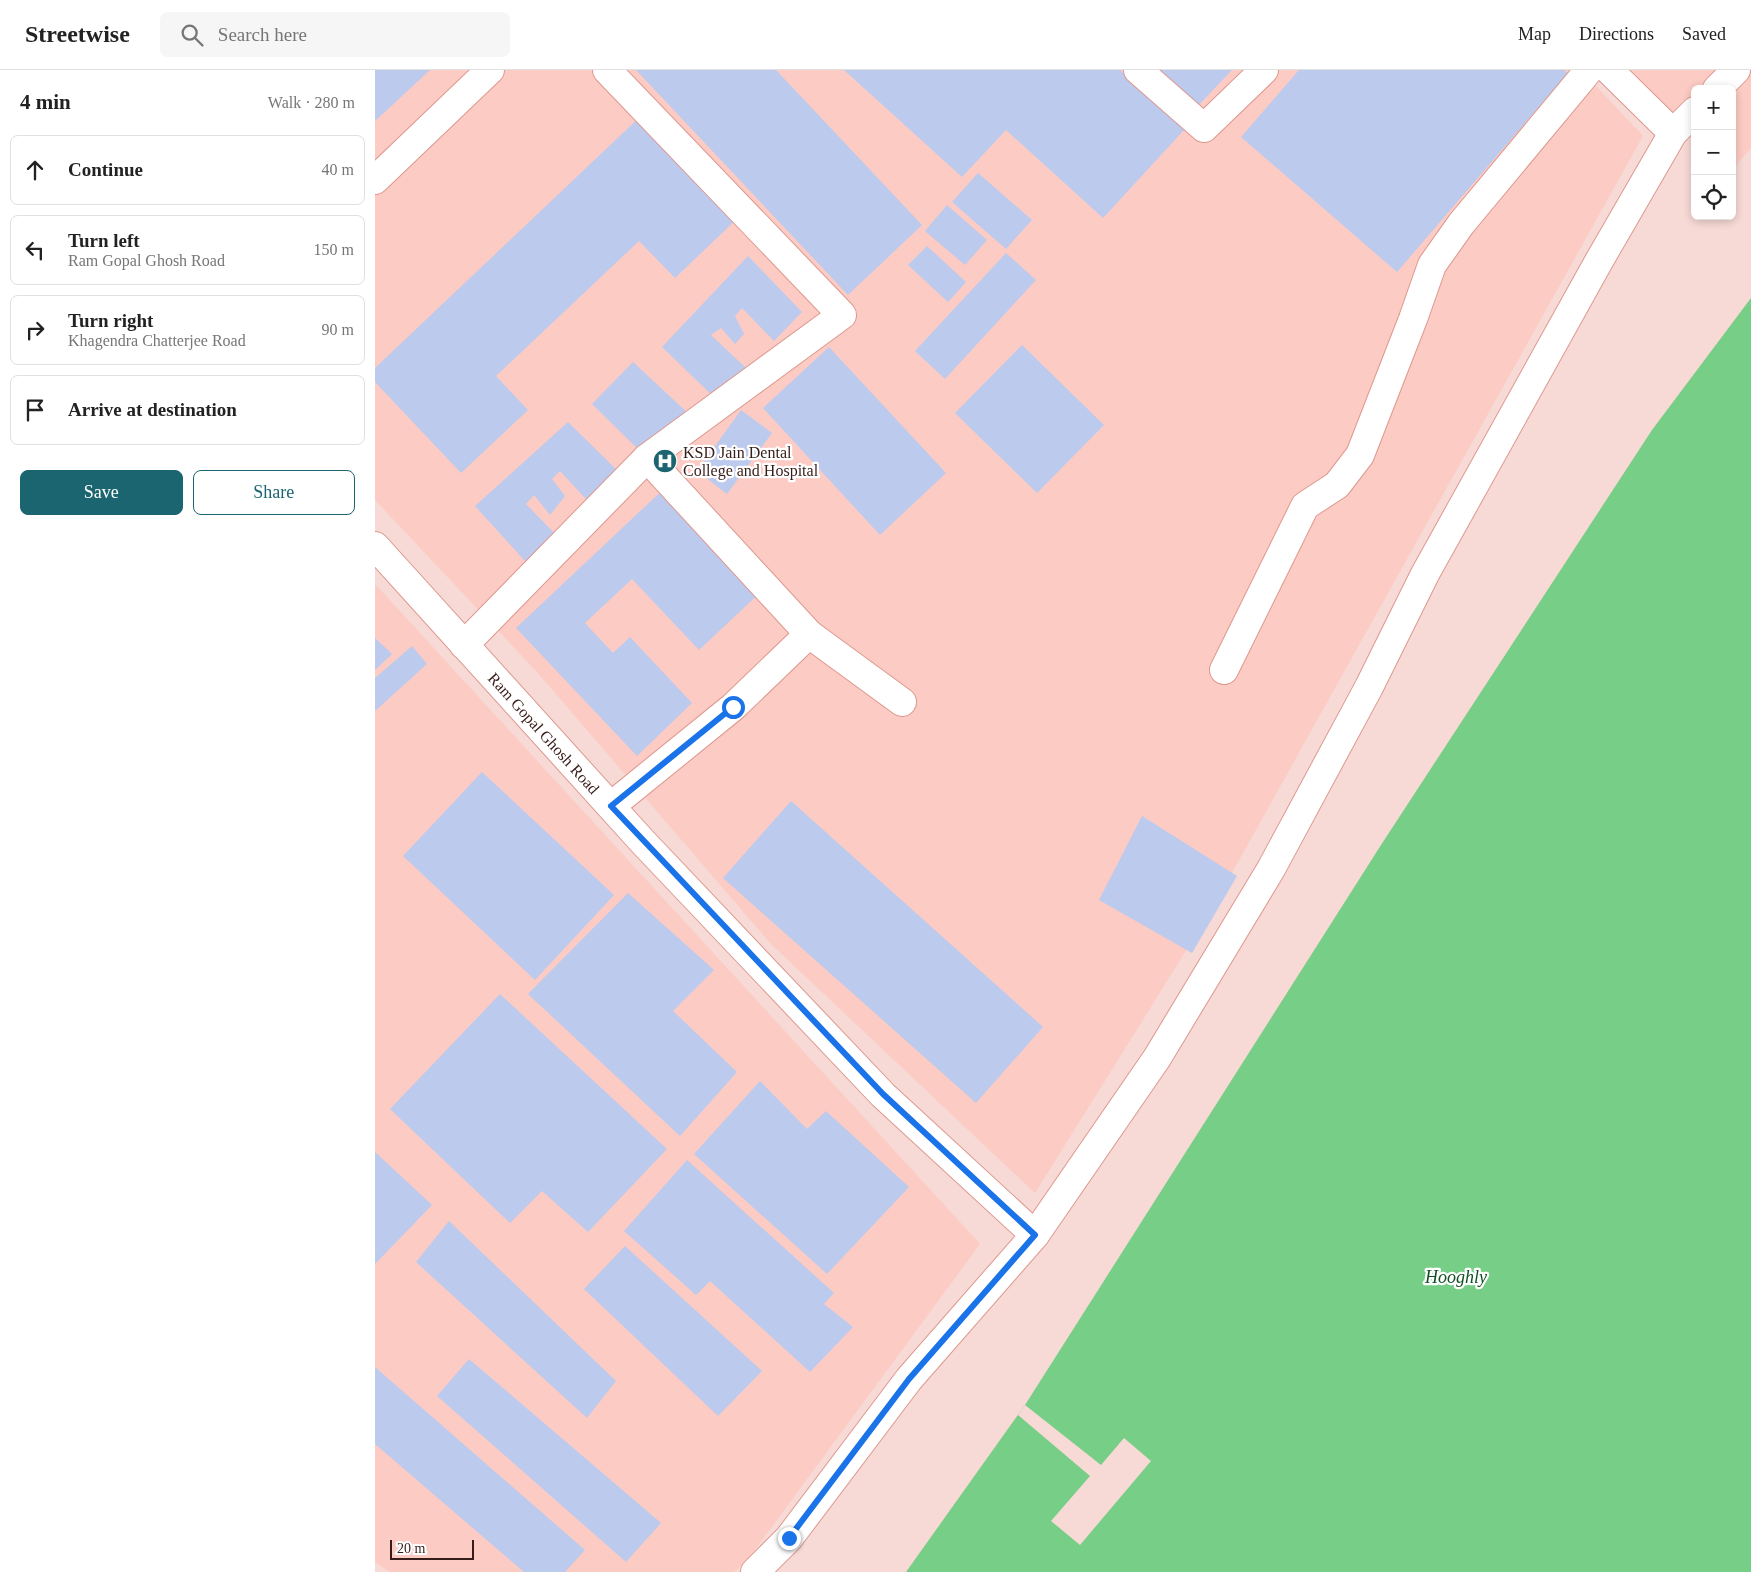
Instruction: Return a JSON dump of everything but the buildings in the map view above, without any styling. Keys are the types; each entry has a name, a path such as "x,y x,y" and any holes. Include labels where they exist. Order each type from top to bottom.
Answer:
{"street":[{"path":"375,180 490,70"},
{"path":"465,645 647,458 842,315 607,70"},
{"path":"1138,70 1204,128 1264,70"},
{"path":"1224,670 1305,506 1337,485 1360,455 1432,265 1461,224 1589,70"},
{"path":"1609,70 1673,133"},
{"path":"1721,85 1736,70"},
{"path":"755,1572 789,1538 909,1379 1035,1235 1157,1058 1271,869 1369,687 1425,574 1599,261 1673,133 1691,115"},
{"path":"647,458 809,634 902,702"},
{"name":"Ram Gopal Ghosh Road","path":"375,546 611,806 883,1094 1035,1235"},
{"path":"611,806 733,707 809,634"}],"shaded area":[{"path":"375,70 1581,70 1643,136 1210,912 1035,1193 771,944 537,672 375,500"},
{"path":"1631,70 1751,70 1751,148 1736,165 1736,85 1691,85 1691,133"},
{"path":"375,584 980,1244 743,1566 733,1572 390,1572 375,1562"}],"water":[{"name":"Hooghly","path":"1751,298 1751,1572 906,1572 1025,1405 1381,845 1652,430"}],"pier":[{"path":"1025,1405 1101,1465 1124,1438 1151,1461 1080,1545 1051,1521 1090,1476 1018,1415"}],"place":[{"name":"KSD Jain Dental College and Hospital","path":"665,461"}],"route":[{"path":"733,707 611,806 883,1094 1035,1235 909,1379 789,1538"}]}
